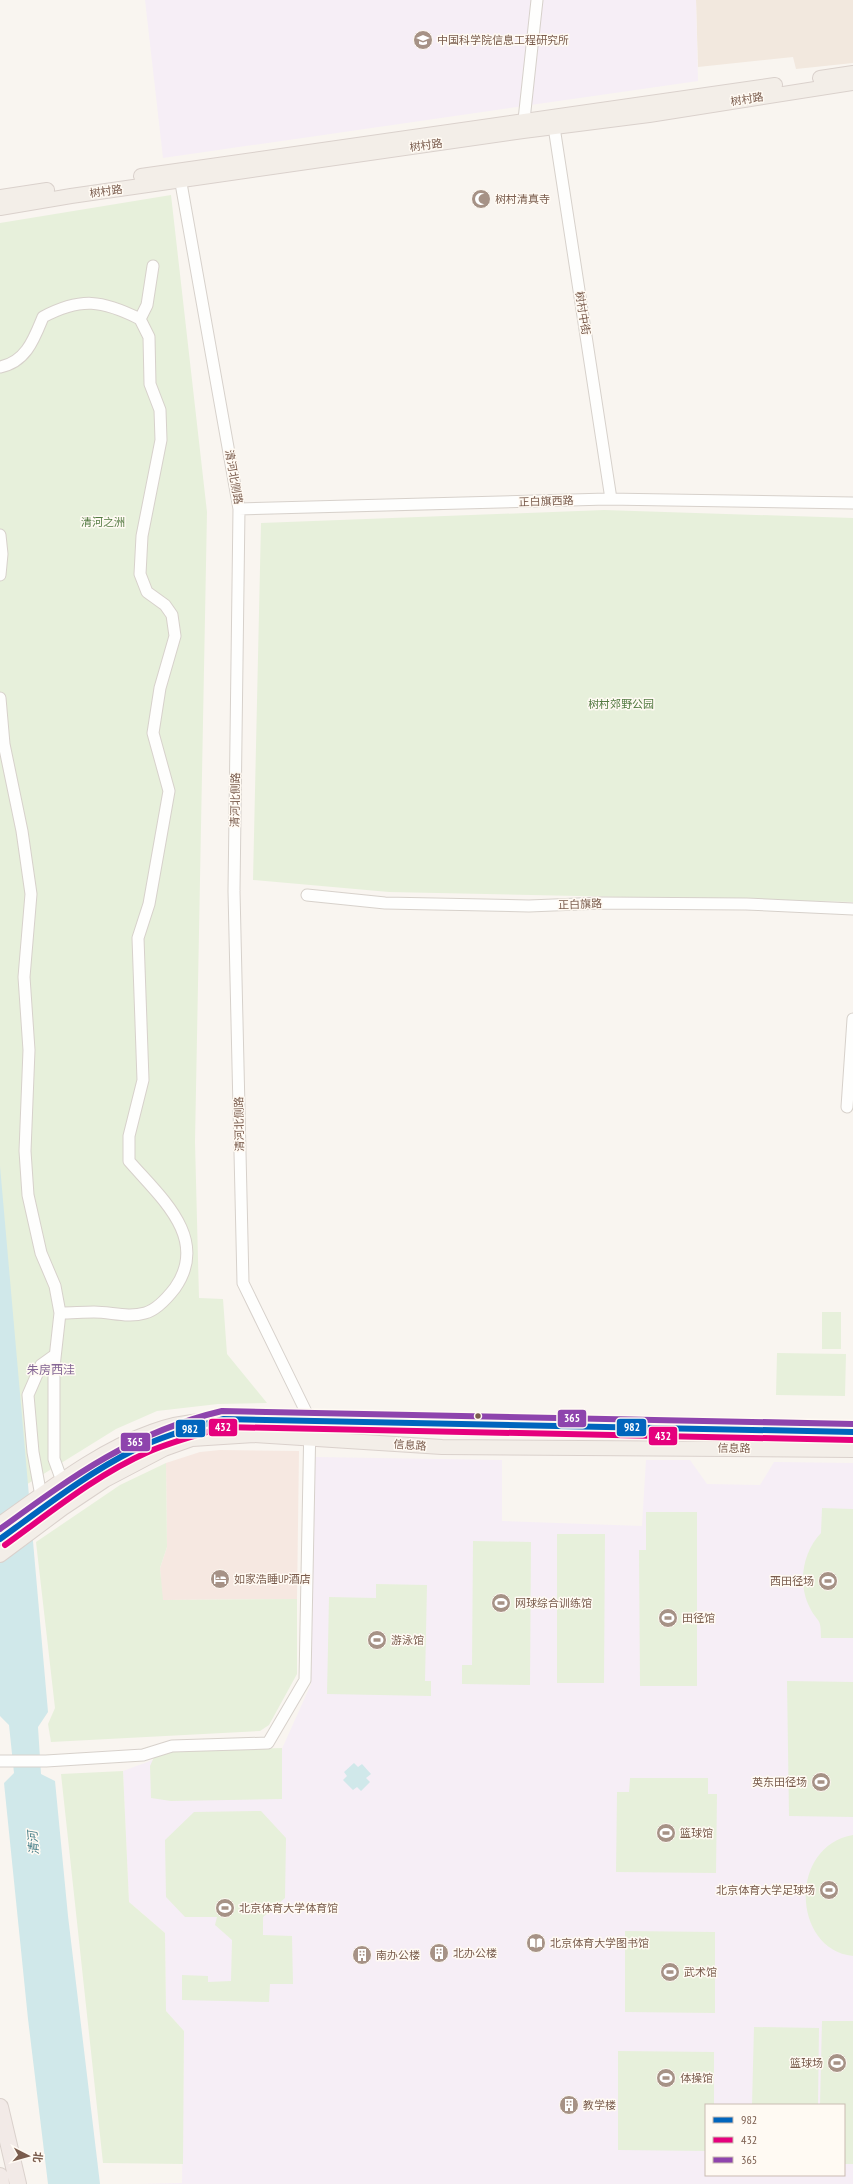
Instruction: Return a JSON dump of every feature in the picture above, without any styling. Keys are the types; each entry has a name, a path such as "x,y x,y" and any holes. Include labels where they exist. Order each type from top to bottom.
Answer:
{"highway":[{"path":"0,2107 6,2179"}],"main road":[{"name":"树村路","path":"0,197 180,175 523,126 853,73"},
{"name":"树村路","path":"523,126 554,127 649,116 853,83"},
{"name":"树村路","path":"0,208 180,175"},
{"name":"信息路","path":"0,1524 62,1481 130,1440 173,1425 223,1419 853,1432"},
{"name":"信息路","path":"0,1555 123,1469 164,1449 192,1439 254,1435 442,1447 853,1450"}],"street":[{"path":"523,126 537,0"},
{"name":"树村中街","path":"554,127 611,499"},
{"name":"清河北侧路","path":"180,175 239,509 234,891 243,1283 310,1420"},
{"path":"140,319 147,305 153,266"},
{"path":"0,367 17,362 35,338 43,317 62,307 84,302 96,303 113,306 140,319 149,337 150,384 160,410 161,440 142,536 140,574 147,592 165,605 172,615 175,636 160,688 153,733 168,792 149,904 138,938 143,1080 129,1136 129,1161 174,1214 188,1244 184,1276 168,1297 148,1313 132,1316 94,1312 60,1313"},
{"name":"正白旗西路","path":"239,509 611,499 853,503"},
{"path":"0,535 2,554 0,574"},
{"path":"0,698 4,744 22,831 31,894 24,977 29,1050 25,1151 28,1195 42,1253 55,1286 60,1313 55,1355 54,1459 62,1481"},
{"name":"正白旗路","path":"307,895 385,903 529,906 602,903 746,904 853,909"},
{"path":"847,1107 853,1020"},
{"path":"44,1494 33,1452 28,1395 41,1365 55,1355"},
{"path":"0,1761 46,1761 143,1755 172,1746 268,1743 304,1680 310,1420"}],"shaded area":[{"name":"中国科学院信息工程研究所","path":"145,0 696,0 698,81 163,158"},
{"path":"696,0 853,0 853,63 796,69 793,57 698,67"},
{"path":"220,1450 299,1451 297,1599 162,1600 160,1568 167,1547 166,1463 200,1452"},
{"path":"315,1457 502,1460 502,1521 642,1526 646,1460 690,1460 707,1484 760,1485 774,1462 853,1463 853,2184 139,2184 182,2183 184,2031 166,2011 165,1933 129,1902 123,1771 169,1754 281,1751 311,1684"}],"green space":[{"name":"清河之洲","path":"171,195 207,512 195,1142 199,1298 223,1299 227,1354 267,1403 218,1404 157,1411 116,1429 0,1501 0,223"},
{"name":"树村郊野公园","path":"604,510 853,518 853,902 389,892 253,880 261,523"},
{"path":"822,1312 841,1312 841,1349 822,1349"},
{"path":"777,1353 846,1354 845,1396 776,1395"},
{"path":"166,1463 167,1547 160,1568 163,1600 297,1599 297,1674 269,1725 260,1731 51,1742 48,1724 55,1708 36,1542 120,1485"},
{"name":"西田径场","path":"822,1508 853,1509 853,1638 821,1638 820,1623 810,1608 806,1598 803,1578 804,1568 810,1549 821,1533"},
{"name":"田径馆","path":"646,1512 697,1512 697,1686 640,1686 639,1550 646,1550"},
{"path":"557,1534 605,1534 604,1683 557,1683"},
{"name":"网球综合训练馆","path":"473,1541 531,1542 530,1685 462,1684 462,1665 472,1665"},
{"name":"游泳馆","path":"376,1584 427,1585 425,1681 431,1681 431,1696 327,1694 329,1597 376,1598"},
{"name":"英东田径场","path":"787,1681 853,1682 853,1817 789,1816"},
{"path":"282,1748 282,1799 171,1801 151,1798 150,1766 154,1757 170,1751"},
{"path":"123,1771 129,1902 165,1933 166,2011 184,2031 183,2164 103,2163 61,1774"},
{"name":"篮球馆","path":"630,1778 708,1778 708,1794 717,1794 716,1873 616,1872 617,1792 629,1792"},
{"name":"北京体育大学体育馆","path":"261,1811 286,1838 285,1898 263,1917 263,1935 292,1936 293,1984 270,1984 269,2002 182,2000 182,1975 208,1976 208,1982 231,1981 232,1940 215,1925 217,1917 185,1917 166,1897 165,1840 194,1812"},
{"name":"北京体育大学足球场","path":"853,1835 853,1956 833,1950 818,1936 809,1918 806,1897 808,1877 817,1858 832,1843"},
{"name":"武术馆","path":"625,1931 715,1932 715,2013 625,2012"},
{"name":"篮球场","path":"822,2021 853,2021 853,2164 845,2164 845,2104 820,2104"},
{"path":"754,2027 819,2028 818,2104 752,2104"},
{"name":"体操馆","path":"618,2051 714,2052 714,2104 705,2104 705,2151 618,2150"}],"water":[{"name":"清河","path":"0,1166 48,1712 38,1727 41,1774 55,1781 68,1916 100,2184 48,2184 28,2019 4,1783 14,1773 9,1725 0,1716"},
{"path":"354,1763 358,1767 362,1764 371,1774 366,1778 370,1782 361,1791 357,1787 353,1790 343,1780 347,1776 344,1772"}],"transit line":[{"name":"365","path":"0,1529 53,1491 105,1458 160,1431 190,1420 222,1411 853,1424"},
{"name":"982","path":"0,1539 65,1492 116,1459 156,1441 223,1419 853,1432"},
{"name":"432","path":"5,1545 74,1495 129,1461 148,1452 186,1438 224,1427 853,1440"}],"place":[{"name":"中国科学院信息工程研究所","path":"423,40"},
{"name":"树村清真寺","path":"481,199"},
{"name":"如家浩睡UP酒店","path":"220,1579"},
{"name":"西田径场","path":"828,1581"},
{"name":"网球综合训练馆","path":"501,1603"},
{"name":"田径馆","path":"668,1618"},
{"name":"游泳馆","path":"377,1640"},
{"name":"英东田径场","path":"821,1782"},
{"name":"篮球馆","path":"666,1833"},
{"name":"北京体育大学足球场","path":"829,1890"},
{"name":"北京体育大学体育馆","path":"225,1908"},
{"name":"北京体育大学图书馆","path":"536,1943"},
{"name":"北办公楼","path":"439,1953"},
{"name":"南办公楼","path":"362,1955"},
{"name":"武术馆","path":"670,1972"},
{"name":"篮球场","path":"837,2063"},
{"name":"体操馆","path":"666,2078"},
{"name":"教学楼","path":"569,2105"}],"district":[{"name":"朱房西洼","path":"51,1369"}]}
